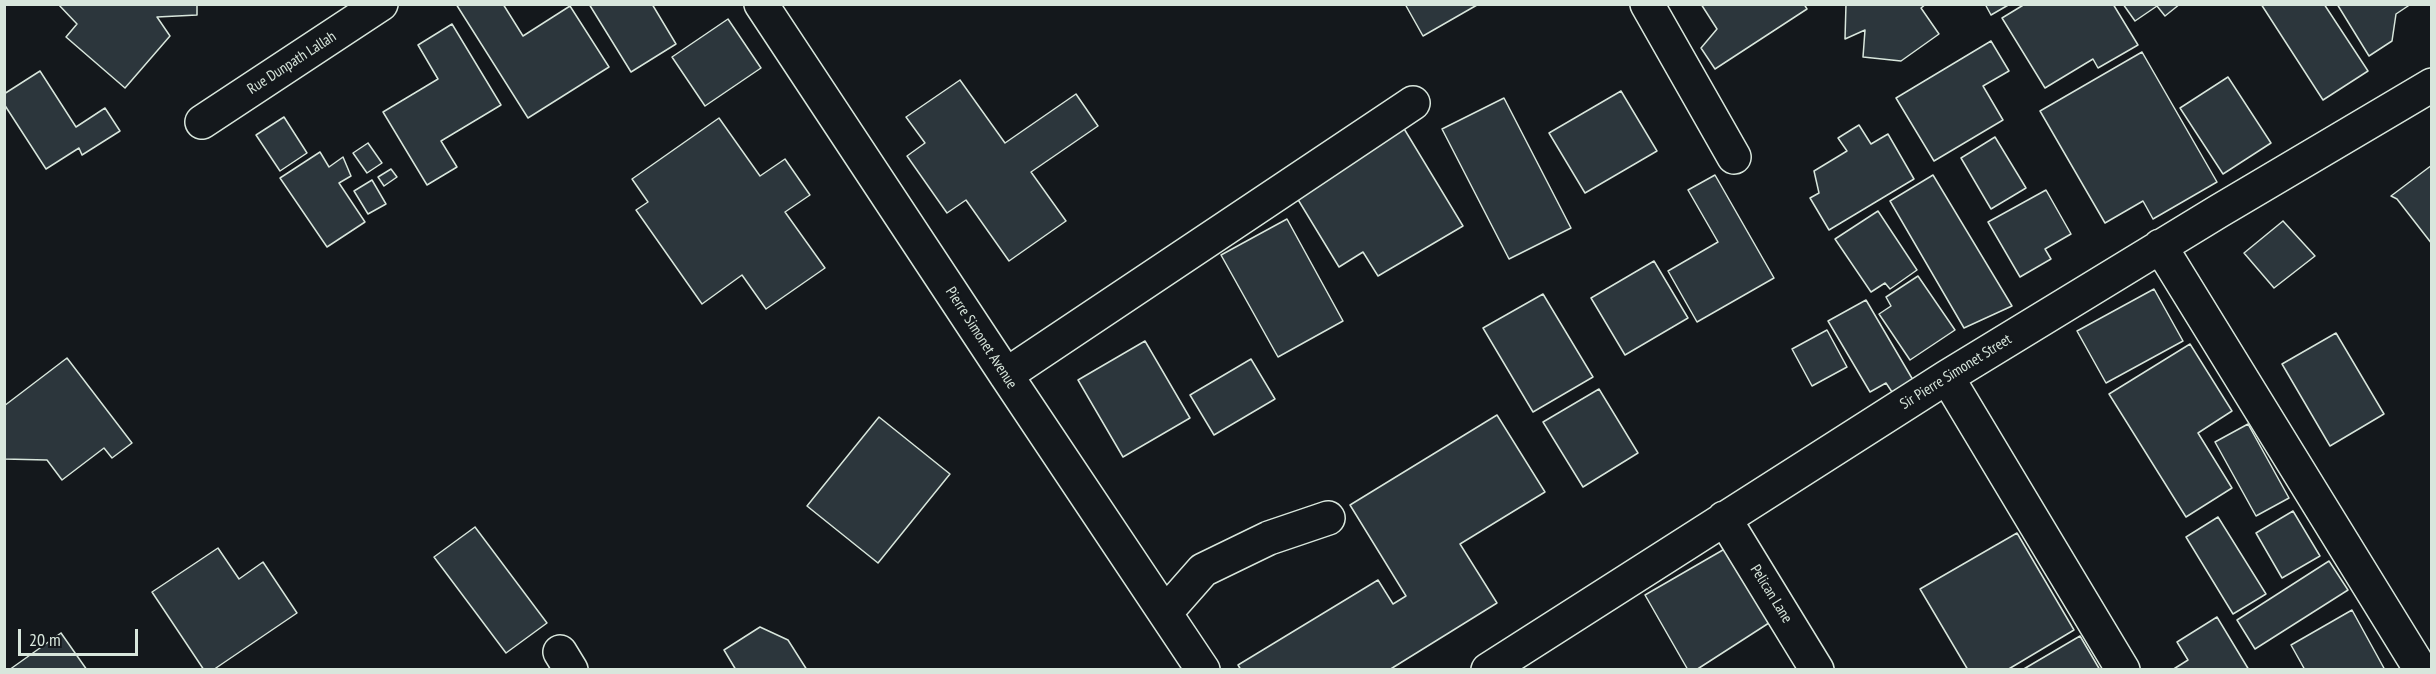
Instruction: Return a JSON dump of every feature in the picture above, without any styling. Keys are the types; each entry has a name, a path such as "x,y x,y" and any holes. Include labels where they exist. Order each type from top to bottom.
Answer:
{"street":[{"name":"Rue Dunpath Lallah","path":"202,122 381,4"},
{"name":"Pierre Simonet Avenue","path":"761,4 1005,375 1203,669"},
{"path":"1647,4 1734,157"},
{"name":"Sir Pierre Simonet Street","path":"1497,667 1724,518 1947,377 2160,246 2432,85"},
{"path":"1005,375 1413,103"},
{"path":"2160,246 2421,669"},
{"path":"1947,377 2123,669"},
{"path":"1166,612 1203,570 1269,538 1328,518"},
{"name":"Pelican Lane","path":"1724,518 1817,669"}],"building":[{"path":"58,4 197,4 197,15 157,17 170,36 125,88 66,37 77,24"},
{"path":"456,4 503,4 523,36 570,6 609,67 528,118"},
{"path":"589,4 652,4 676,44 631,72"},
{"path":"1405,4 1476,4 1477,5 1423,36"},
{"path":"1701,4 1804,4 1807,9 1715,69 1701,48 1717,29"},
{"path":"1846,4 1926,4 1921,8 1939,34 1901,61 1863,57 1865,30 1845,39"},
{"path":"1985,4 2010,4 1991,15"},
{"path":"2025,4 2113,4 2138,45 2098,68 2093,59 2045,88 2002,18"},
{"path":"2123,4 2180,4 2165,16 2157,6 2135,21"},
{"path":"2261,4 2324,4 2368,71 2323,100"},
{"path":"2337,4 2411,4 2396,14 2392,41 2369,56"},
{"path":"728,19 761,68 705,106 672,57"},
{"path":"452,24 501,105 441,141 457,167 427,185 383,112 438,79 418,45"},
{"path":"1991,41 2009,71 1983,86 2003,120 1934,161 1896,98"},
{"path":"2142,52 2217,182 2153,219 2143,201 2105,223 2040,111"},
{"path":"40,71 76,127 105,108 120,131 82,155 79,148 46,169 4,104 4,94"},
{"path":"2228,77 2271,143 2223,174 2180,108"},
{"path":"960,80 1005,143 1076,94 1098,126 1031,172 1066,221 1009,261 966,200 947,213 907,156 925,143 906,117"},
{"path":"1621,91 1657,151 1585,193 1549,133"},
{"path":"1504,98 1571,228 1509,259 1442,129"},
{"path":"284,117 307,153 280,171 256,135"},
{"path":"719,118 760,176 785,159 810,195 785,212 825,268 766,309 742,275 702,304 636,210 648,202 632,179"},
{"path":"1859,125 1871,144 1888,134 1914,179 1829,230 1810,198 1819,193 1814,171 1847,151 1838,138"},
{"path":"1403,127 1463,226 1378,276 1363,252 1339,267 1294,193"},
{"path":"1995,137 2026,188 1991,209 1961,158"},
{"path":"368,143 382,163 367,173 353,153"},
{"path":"320,152 329,167 343,157 351,176 339,183 365,222 327,247 280,178"},
{"path":"2432,165 2432,244 2397,199 2391,196"},
{"path":"391,169 397,177 384,186 378,177"},
{"path":"1715,175 1774,278 1697,322 1668,271 1718,242 1688,190"},
{"path":"1933,175 2012,306 1964,328 1890,201"},
{"path":"372,180 386,204 368,214 354,191"},
{"path":"2046,190 2071,234 2045,249 2051,259 2020,277 1988,222"},
{"path":"1878,211 1917,270 1890,289 1885,283 1871,292 1835,239"},
{"path":"1287,219 1343,321 1278,357 1221,255"},
{"path":"2283,221 2315,256 2274,288 2244,253"},
{"path":"1654,261 1688,318 1625,355 1591,298"},
{"path":"1918,276 1955,330 1910,360 1879,314 1891,306 1886,297"},
{"path":"2154,289 2183,341 2106,383 2077,331"},
{"path":"1543,294 1593,377 1533,412 1483,328"},
{"path":"1866,300 1913,380 1892,392 1886,383 1870,392 1828,321"},
{"path":"1827,330 1847,367 1812,386 1792,349"},
{"path":"2336,333 2384,414 2330,446 2282,364"},
{"path":"1145,341 1190,418 1123,457 1078,380"},
{"path":"2190,344 2232,411 2198,433 2232,488 2186,517 2109,394"},
{"path":"67,358 132,443 112,458 104,448 62,480 47,460 4,459 4,406"},
{"path":"1251,359 1275,399 1214,435 1190,395"},
{"path":"1599,389 1638,453 1583,487 1543,422"},
{"path":"1497,415 1545,492 1460,544 1497,603 1389,670 1241,670 1238,665 1378,580 1393,604 1406,596 1350,505"},
{"path":"879,417 950,474 878,563 807,506"},
{"path":"2248,424 2289,498 2256,516 2215,442"},
{"path":"2293,511 2320,556 2282,578 2256,533"},
{"path":"2218,517 2266,594 2233,614 2186,537"},
{"path":"475,527 547,623 506,653 434,557"},
{"path":"2017,533 2074,630 2007,670 1968,670 1920,589"},
{"path":"1728,547 1772,621 1696,670 1688,670 1645,595"},
{"path":"218,548 239,579 263,562 297,613 213,670 204,670 152,592"},
{"path":"2329,561 2348,590 2255,649 2237,620"},
{"path":"2352,610 2385,670 2305,670 2291,645"},
{"path":"2217,617 2249,670 2172,670 2188,660 2177,642"},
{"path":"760,627 788,640 807,670 736,670 724,650"},
{"path":"61,633 87,670 9,670"},
{"path":"2080,636 2100,670 2022,670"}]}
